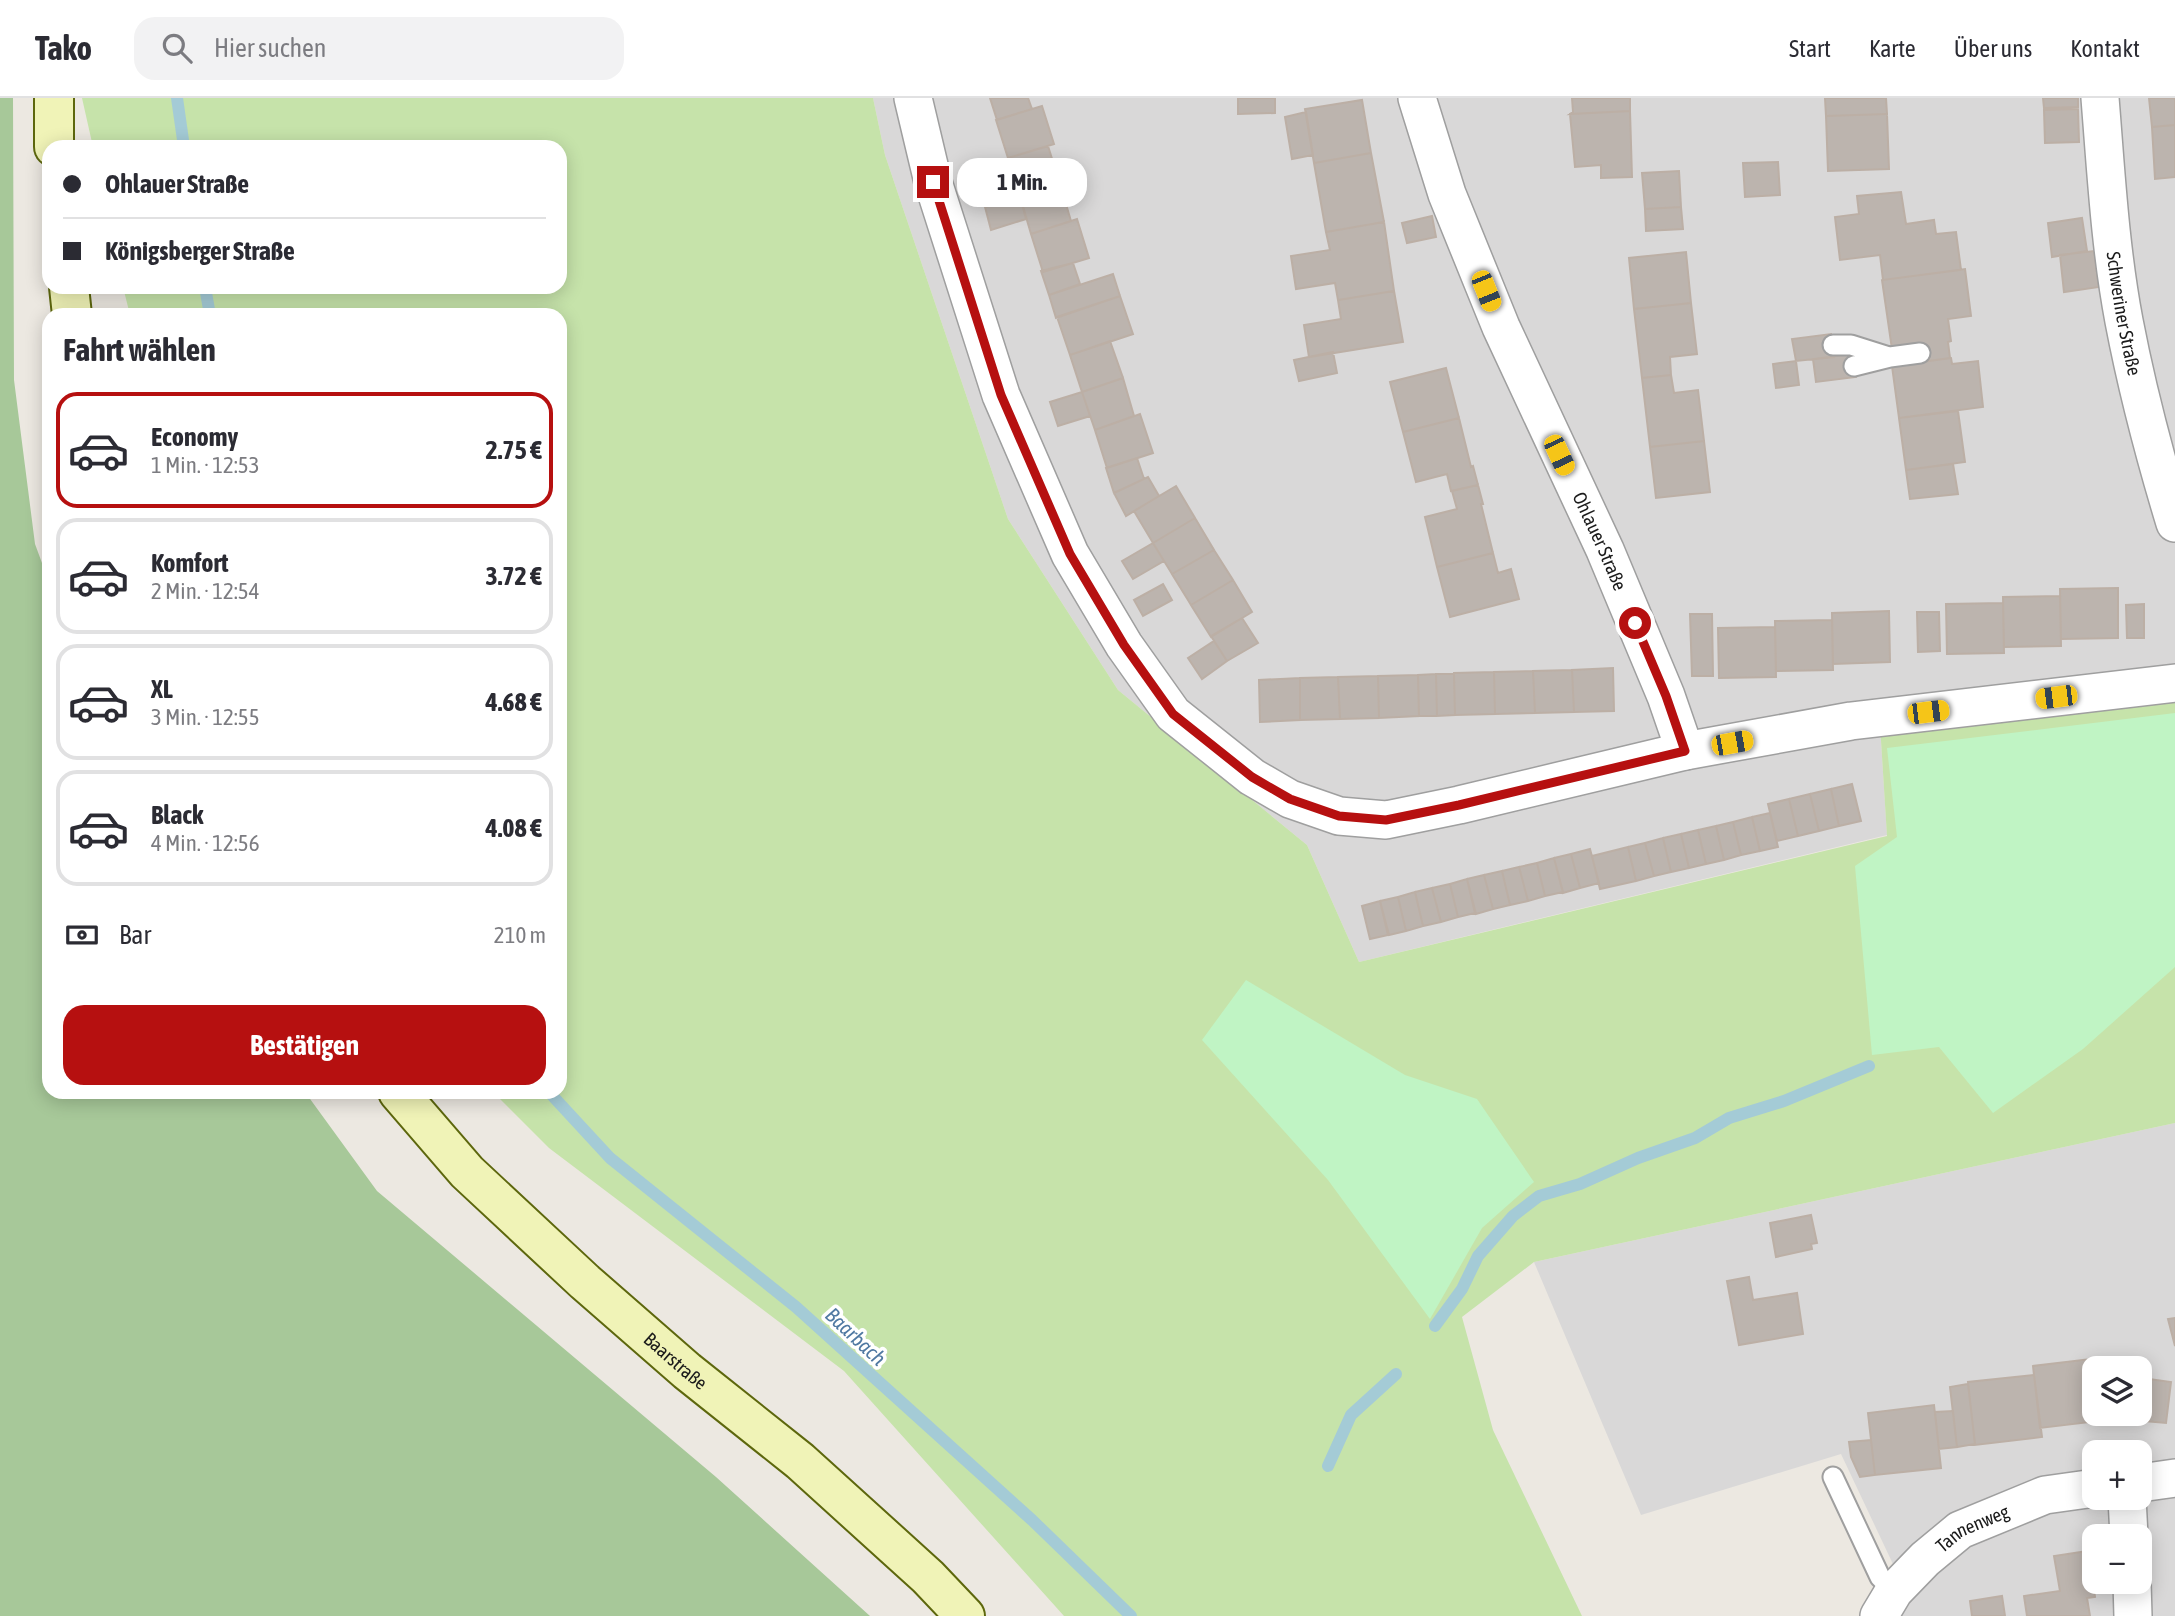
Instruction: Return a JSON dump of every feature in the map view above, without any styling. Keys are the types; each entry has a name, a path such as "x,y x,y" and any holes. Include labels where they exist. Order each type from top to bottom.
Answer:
{"main road":[{"path":"54,98 54,140"},
{"name":"Baarstraße","path":"404,1099 467,1172 585,1282 687,1371 800,1461 928,1577 965,1616"}],"street":[{"path":"913,98 933,182 1001,395 1070,554 1124,645 1173,714 1252,777 1290,799 1339,816 1386,820 1685,751 1851,721 2175,683"},
{"name":"Ohlauer Straße","path":"1417,98 1447,194 1501,327 1605,550 1666,696 1685,751"},
{"name":"Schweriner Straße","path":"2100,98 2112,243 2124,322 2175,523"},
{"path":"2152,1481 2175,1478"},
{"name":"Tannenweg","path":"1886,1604 1925,1559 1960,1530 2045,1495 2082,1490"},
{"path":"2132,1594 2133,1616"}],"lane":[{"path":"1833,345 1851,345 1890,357"},
{"path":"1854,366 1890,357 1920,354"},
{"path":"1833,1477 1880,1577 1886,1604"}],"shaded area":[{"path":"873,98 2175,98 2175,678 1880,725 1887,835 1359,962 1307,845 1118,690 1008,519 885,155"},
{"path":"2175,1123 2175,1616 1899,1616 1909,1598 1841,1454 1641,1515 1534,1262"}],"green space":[{"path":"0,98 13,98 14,380 35,544 42,563 42,1099 310,1099 377,1191 716,1477 870,1616 0,1616"},
{"path":"82,98 873,98 885,155 1008,519 1118,690 1307,845 1359,962 1887,836 1880,725 2175,689 2175,1123 1534,1262 1462,1317 1493,1430 1582,1616 1064,1616 844,1371 549,1148 500,1099 567,1099 567,308 128,308 125,294 567,294 567,140 91,140"},
{"path":"2175,713 2175,967 2083,1049 1993,1113 1939,1047 1872,1055 1855,866 1897,837 1887,748"},
{"path":"1246,980 1405,1075 1477,1099 1534,1182 1482,1228 1430,1319 1328,1180 1202,1040"}],"building":[{"path":"990,98 1028,98 1032,109 997,120"},
{"path":"1238,98 1275,98 1275,113 1238,114"},
{"path":"1572,98 1630,98 1630,111 1570,114 1573,112"},
{"path":"1825,98 1886,98 1887,114 1826,116"},
{"path":"2043,98 2078,98 2078,107 2044,108"},
{"path":"2149,98 2175,98 2175,125 2152,127"},
{"path":"1362,100 1371,153 1314,163 1305,109"},
{"path":"1042,106 1054,144 1008,158 996,120"},
{"path":"2078,109 2079,142 2045,143 2044,110"},
{"path":"1630,111 1632,177 1601,178 1601,165 1575,167 1570,114"},
{"path":"1306,112 1313,155 1292,159 1285,117"},
{"path":"1887,114 1889,169 1828,171 1826,116"},
{"path":"2175,125 2175,177 2155,179 2152,127"},
{"path":"1048,146 1060,184 1020,196 1008,158"},
{"path":"1371,153 1384,222 1326,232 1314,163"},
{"path":"1778,162 1780,195 1745,197 1743,163"},
{"path":"1679,171 1681,207 1645,209 1642,173"},
{"path":"1012,173 1020,196 985,207 977,184"},
{"path":"1060,184 1071,221 1031,234 1020,196"},
{"path":"1901,192 1906,224 1934,220 1936,234 1956,232 1961,270 1883,280 1880,255 1840,260 1835,217 1859,214 1857,196"},
{"path":"1020,196 1026,219 991,230 985,207"},
{"path":"1681,207 1683,229 1646,231 1645,209"},
{"path":"1432,216 1436,237 1407,243 1402,223"},
{"path":"2082,218 2087,251 2052,257 2048,223"},
{"path":"1077,219 1089,258 1043,272 1031,234"},
{"path":"1384,222 1394,291 1338,300 1335,283 1296,289 1291,256 1330,250 1326,232"},
{"path":"2094,251 2099,287 2064,292 2060,255"},
{"path":"1686,252 1691,303 1634,309 1629,258"},
{"path":"1073,263 1080,284 1049,295 1041,271"},
{"path":"1965,269 1971,316 1948,319 1950,358 1921,362 1892,349 1882,280"},
{"path":"1113,274 1120,296 1056,318 1049,295"},
{"path":"1394,291 1403,342 1309,357 1304,325 1341,319 1338,300"},
{"path":"1120,296 1133,334 1070,355 1057,317"},
{"path":"1691,303 1697,354 1670,357 1671,375 1642,378 1634,309"},
{"path":"1831,334 1834,357 1796,361 1792,339"},
{"path":"1110,341 1123,378 1082,392 1070,355"},
{"path":"1333,352 1337,373 1299,381 1294,360"},
{"path":"1852,354 1856,377 1816,382 1813,359"},
{"path":"1951,358 1952,364 1978,361 1983,407 1899,418 1892,366"},
{"path":"1796,361 1799,385 1776,388 1773,364"},
{"path":"1446,368 1459,418 1403,432 1390,382"},
{"path":"1671,375 1674,393 1698,390 1704,441 1650,447 1642,378"},
{"path":"1123,378 1134,416 1095,430 1082,392"},
{"path":"1082,392 1090,416 1058,426 1050,402"},
{"path":"1958,411 1965,462 1906,470 1899,418"},
{"path":"1140,414 1153,453 1107,468 1095,430"},
{"path":"1459,418 1478,485 1451,491 1447,474 1416,482 1403,432"},
{"path":"1704,441 1710,492 1656,498 1650,447"},
{"path":"1137,458 1144,479 1114,493 1106,468"},
{"path":"1953,464 1958,494 1910,499 1906,470"},
{"path":"1148,477 1159,496 1126,516 1114,493"},
{"path":"1478,485 1493,553 1437,567 1425,517 1457,509 1452,491"},
{"path":"1176,486 1195,518 1153,543 1134,511"},
{"path":"1195,518 1214,550 1172,574 1153,543"},
{"path":"1153,543 1164,561 1133,579 1122,561"},
{"path":"1214,550 1233,580 1191,605 1172,574"},
{"path":"1493,553 1498,573 1511,569 1519,599 1450,617 1437,567"},
{"path":"1233,580 1252,612 1211,637 1191,605"},
{"path":"1163,584 1172,600 1143,616 1134,600"},
{"path":"2118,588 2118,638 2061,639 2060,589"},
{"path":"2060,596 2061,646 2004,647 2003,597"},
{"path":"2003,603 2004,653 1947,654 1946,604"},
{"path":"2144,604 2144,638 2127,638 2126,605"},
{"path":"1889,611 1890,662 1833,664 1832,613"},
{"path":"1917,612 1939,612 1940,651 1918,652"},
{"path":"1690,614 1712,614 1713,676 1692,676"},
{"path":"1242,618 1258,643 1227,661 1211,636"},
{"path":"1832,620 1833,670 1776,671 1775,621"},
{"path":"1775,627 1776,677 1719,678 1718,628"},
{"path":"1214,641 1227,661 1202,679 1188,658"},
{"path":"1613,668 1614,711 1574,712 1572,670"},
{"path":"1572,670 1574,712 1535,713 1533,671"},
{"path":"1533,671 1535,713 1495,714 1494,672"},
{"path":"1494,672 1495,714 1455,715 1454,673"},
{"path":"1436,674 1454,674 1455,715 1437,716"},
{"path":"1436,674 1437,716 1419,716 1418,675"},
{"path":"1418,675 1419,716 1379,718 1378,676"},
{"path":"1378,676 1379,718 1340,719 1338,677"},
{"path":"1338,677 1340,719 1300,720 1300,678"},
{"path":"1300,678 1300,720 1260,722 1259,680"},
{"path":"1852,784 1861,821 1839,826 1831,789"},
{"path":"1831,789 1839,826 1819,831 1810,794"},
{"path":"1810,794 1819,831 1798,836 1789,799"},
{"path":"1789,799 1798,836 1777,841 1768,804"},
{"path":"1770,813 1778,847 1760,851 1752,817"},
{"path":"1752,817 1760,851 1741,855 1733,822"},
{"path":"1733,822 1741,855 1724,860 1716,826"},
{"path":"1716,826 1724,860 1706,864 1698,830"},
{"path":"1698,830 1706,864 1689,868 1681,834"},
{"path":"1681,834 1689,868 1671,872 1663,838"},
{"path":"1663,838 1671,872 1654,876 1645,843"},
{"path":"1645,843 1654,876 1636,881 1628,847"},
{"path":"1628,847 1636,881 1600,889 1592,856"},
{"path":"1590,849 1599,883 1580,888 1571,854"},
{"path":"1571,854 1580,888 1563,893 1554,858"},
{"path":"1554,858 1563,892 1545,896 1537,863"},
{"path":"1537,863 1545,896 1528,901 1519,867"},
{"path":"1519,867 1528,901 1510,905 1502,871"},
{"path":"1502,871 1510,905 1493,909 1484,875"},
{"path":"1484,875 1493,909 1476,914 1467,879"},
{"path":"1467,879 1475,913 1458,917 1450,884"},
{"path":"1450,884 1458,917 1441,922 1432,888"},
{"path":"1432,888 1441,922 1423,926 1415,892"},
{"path":"1415,892 1423,926 1406,931 1398,897"},
{"path":"1398,897 1406,931 1389,935 1380,901"},
{"path":"1380,901 1388,935 1370,939 1362,906"},
{"path":"1811,1215 1817,1243 1811,1244 1812,1249 1776,1257 1770,1223"},
{"path":"1749,1277 1753,1300 1797,1293 1803,1334 1739,1345 1727,1281"},
{"path":"2175,1318 2175,1346 2168,1319"},
{"path":"2082,1360 2082,1423 2040,1428 2033,1366"},
{"path":"2034,1375 2042,1437 1975,1445 1968,1382"},
{"path":"2152,1379 2171,1382 2166,1423 2152,1422"},
{"path":"1968,1384 1975,1444 1957,1447 1950,1387"},
{"path":"1934,1405 1941,1468 1875,1475 1868,1413"},
{"path":"1953,1411 1957,1447 1939,1449 1935,1412"},
{"path":"1871,1440 1875,1475 1860,1477 1851,1457 1849,1442"},
{"path":"2082,1552 2082,1594 2095,1594 2095,1597 2087,1598 2090,1616 2027,1616 2024,1596 2060,1591 2054,1556"},
{"path":"2002,1596 2005,1616 1972,1616 1970,1601"}],"waterway":[{"name":"Baarbach","path":"177,98 183,140"},
{"name":"Baarbach","path":"206,294 209,308"},
{"path":"1435,1326 1462,1289 1478,1256 1513,1216 1539,1196 1580,1184 1638,1158 1695,1138 1729,1118 1784,1101 1869,1066"},
{"name":"Baarbach","path":"555,1099 610,1158 796,1307 1032,1520 1131,1616"},
{"path":"1328,1466 1351,1415 1396,1374"}],"route":[{"path":"933,182 1001,395 1070,554 1124,645 1173,714 1252,777 1290,799 1339,816 1386,820 1685,751 1666,696 1635,623"}]}
